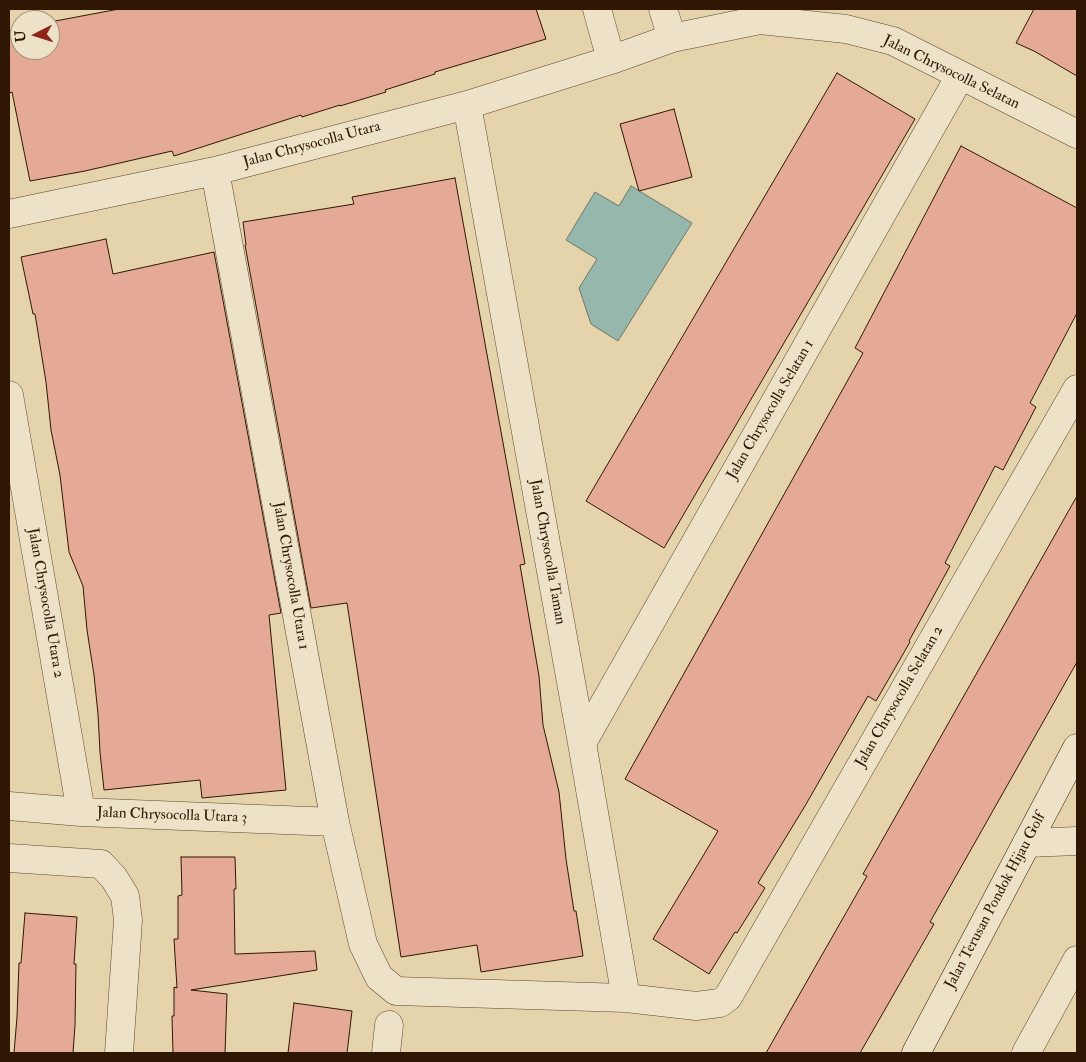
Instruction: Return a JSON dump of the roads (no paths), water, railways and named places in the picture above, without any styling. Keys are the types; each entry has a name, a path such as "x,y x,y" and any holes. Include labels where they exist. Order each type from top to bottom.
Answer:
{"street":[{"path":"597,9 611,60"},
{"path":"664,9 672,38"},
{"name":"Jalan Chrysocolla Selatan","path":"611,60 672,38 760,20 846,29 893,41 1077,134"},
{"name":"Jalan Chrysocolla Utara","path":"9,214 215,171 467,105 611,60"},
{"name":"Jalan Chrysocolla Selatan 1","path":"582,743 960,76"},
{"name":"Jalan Chrysocolla Taman","path":"467,105 626,998"},
{"name":"Jalan Chrysocolla Utara 1","path":"215,171 335,822 363,944 379,977 396,991 626,998"},
{"name":"Jalan Chrysocolla Selatan 2","path":"626,998 696,1006 720,1003 728,997 1077,389"},
{"name":"Jalan Chrysocolla Utara 2","path":"9,394 20,522 81,812"},
{"name":"Jalan Terusan Pondok Hijau Golf","path":"916,1053 1077,748"},
{"name":"Jalan Chrysocolla Utara 3","path":"9,806 81,812 335,822"},
{"path":"1027,843 1077,841"},
{"path":"9,858 101,864 114,878 125,896 128,920 118,1053"},
{"path":"1026,1053 1077,960"},
{"path":"386,1053 389,1025"}],"water":[{"path":"631,186 692,223 618,341 591,324 579,288 597,259 566,240 595,192 619,206"}]}
